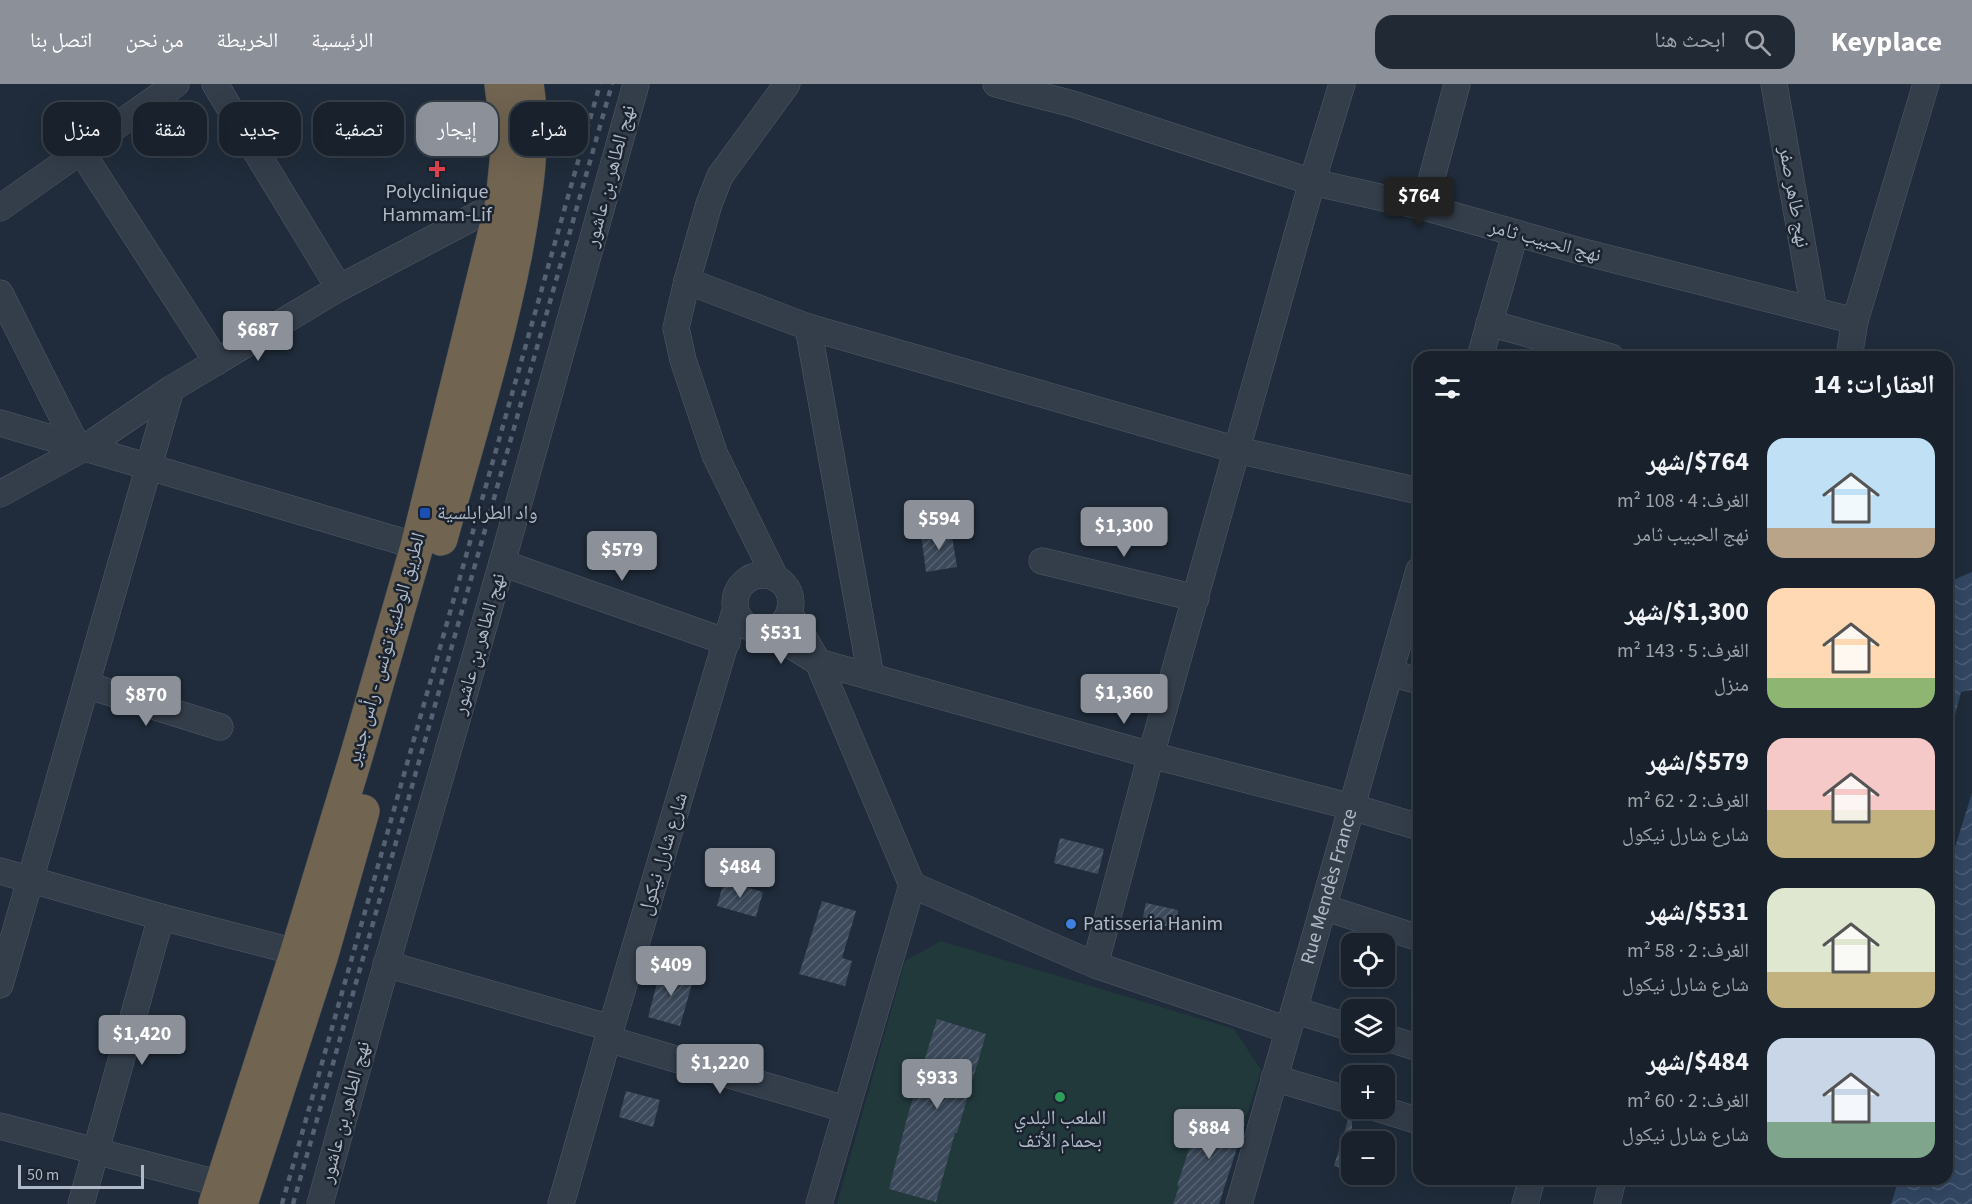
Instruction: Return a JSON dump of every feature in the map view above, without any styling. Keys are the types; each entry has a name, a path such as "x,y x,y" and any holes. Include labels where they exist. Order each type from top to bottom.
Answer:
{"highway":[{"name":"الطريق الوطنية تونس - رأس جدير","path":"309,955 417,546 502,202 508,142 501,84"},
{"name":"الطريق الوطنية تونس - رأس جدير","path":"226,1197 309,955 439,545 509,287 525,204 531,109 527,84"}],"street":[{"path":"121,123 176,84"},
{"path":"214,84 339,288"},
{"name":"نهج الطاهر بن عاشور","path":"320,1204 636,84"},
{"path":"502,563 728,642 783,622 789,612 791,600 788,589 775,577 716,455 683,360 676,328 709,204 720,176 787,84"},
{"name":"نهج الحبيب ثامر","path":"996,84 1076,94 1312,182 1424,207 1515,234 1855,321"},
{"path":"1095,965 1151,755 1312,182 1342,84"},
{"path":"1424,207 1457,84"},
{"name":"نهج طاهر صفر","path":"1774,84 1814,310"},
{"path":"1850,351 1855,321 1926,84"},
{"path":"0,208 74,156"},
{"path":"84,156 217,362"},
{"path":"0,494 339,288 502,202"},
{"path":"1482,351 1515,234"},
{"path":"687,281 808,327 1237,450 1413,490"},
{"path":"0,293 81,446"},
{"path":"1489,323 1589,351"},
{"path":"808,327 872,676"},
{"path":"0,986 171,389"},
{"path":"0,423 149,465 417,546"},
{"path":"752,527 742,583 736,593 735,611 741,621 818,662 1413,825"},
{"path":"1042,561 1196,598"},
{"path":"742,583 757,575 775,577"},
{"name":"Rue Mendès France","path":"1239,1204 1413,591"},
{"name":"شارع شارل نيكول","path":"561,1204 609,1033 728,642 735,611"},
{"path":"789,612 818,662 912,885 819,1204"},
{"path":"1390,673 1413,679"},
{"path":"86,685 220,727"},
{"path":"0,871 161,917 309,955"},
{"path":"912,885 1095,965 1291,1020 1341,1027"},
{"path":"1323,908 1413,936"},
{"path":"81,1204 161,917"},
{"path":"386,964 845,1109"},
{"path":"1395,1040 1413,1046"},
{"path":"1274,1078 1341,1098"},
{"path":"1395,1114 1413,1119"},
{"path":"0,1126 95,1152 226,1197"},
{"path":"1525,1204 1530,1185"},
{"path":"1607,1204 1612,1185"}],"green space":[{"name":"الملعب البلدي بحمام الأتف","path":"941,941 1234,1029 1261,1070 1219,1204 837,1204 905,961"}],"water":[{"path":"1972,572 1972,690 1961,692 1954,719 1953,719 1953,580"},
{"path":"1972,793 1972,1204 1891,1204 1897,1185 1953,1185 1953,854"}],"building":[{"path":"951,530 957,567 926,572 921,534"},
{"path":"1060,838 1104,849 1098,874 1054,863"},
{"path":"724,881 763,892 756,917 717,906"},
{"path":"822,901 856,911 842,958 852,961 845,986 799,974"},
{"path":"1146,903 1178,910 1175,928 1142,921"},
{"path":"661,968 694,977 680,1026 648,1017"},
{"path":"937,1019 986,1034 936,1202 889,1189 907,1118"},
{"path":"626,1091 660,1100 653,1127 619,1117"},
{"path":"1202,1109 1245,1123 1219,1204 1173,1204 1179,1187 1177,1186"},
{"path":"1348,1120 1352,1120 1352,1131 1345,1131"},
{"path":"1341,1143 1341,1168 1334,1166"}],"railway":[{"path":"282,1204 600,84"},
{"path":"293,1204 612,84"}],"place":[{"name":"Polyclinique Hammam-Lif","path":"437,169"},
{"name":"واد الطرابلسية","path":"425,513"},
{"name":"Patisseria Hanim","path":"1071,924"},
{"name":"الملعب البلدي بحمام الأتف","path":"1060,1097"}]}
